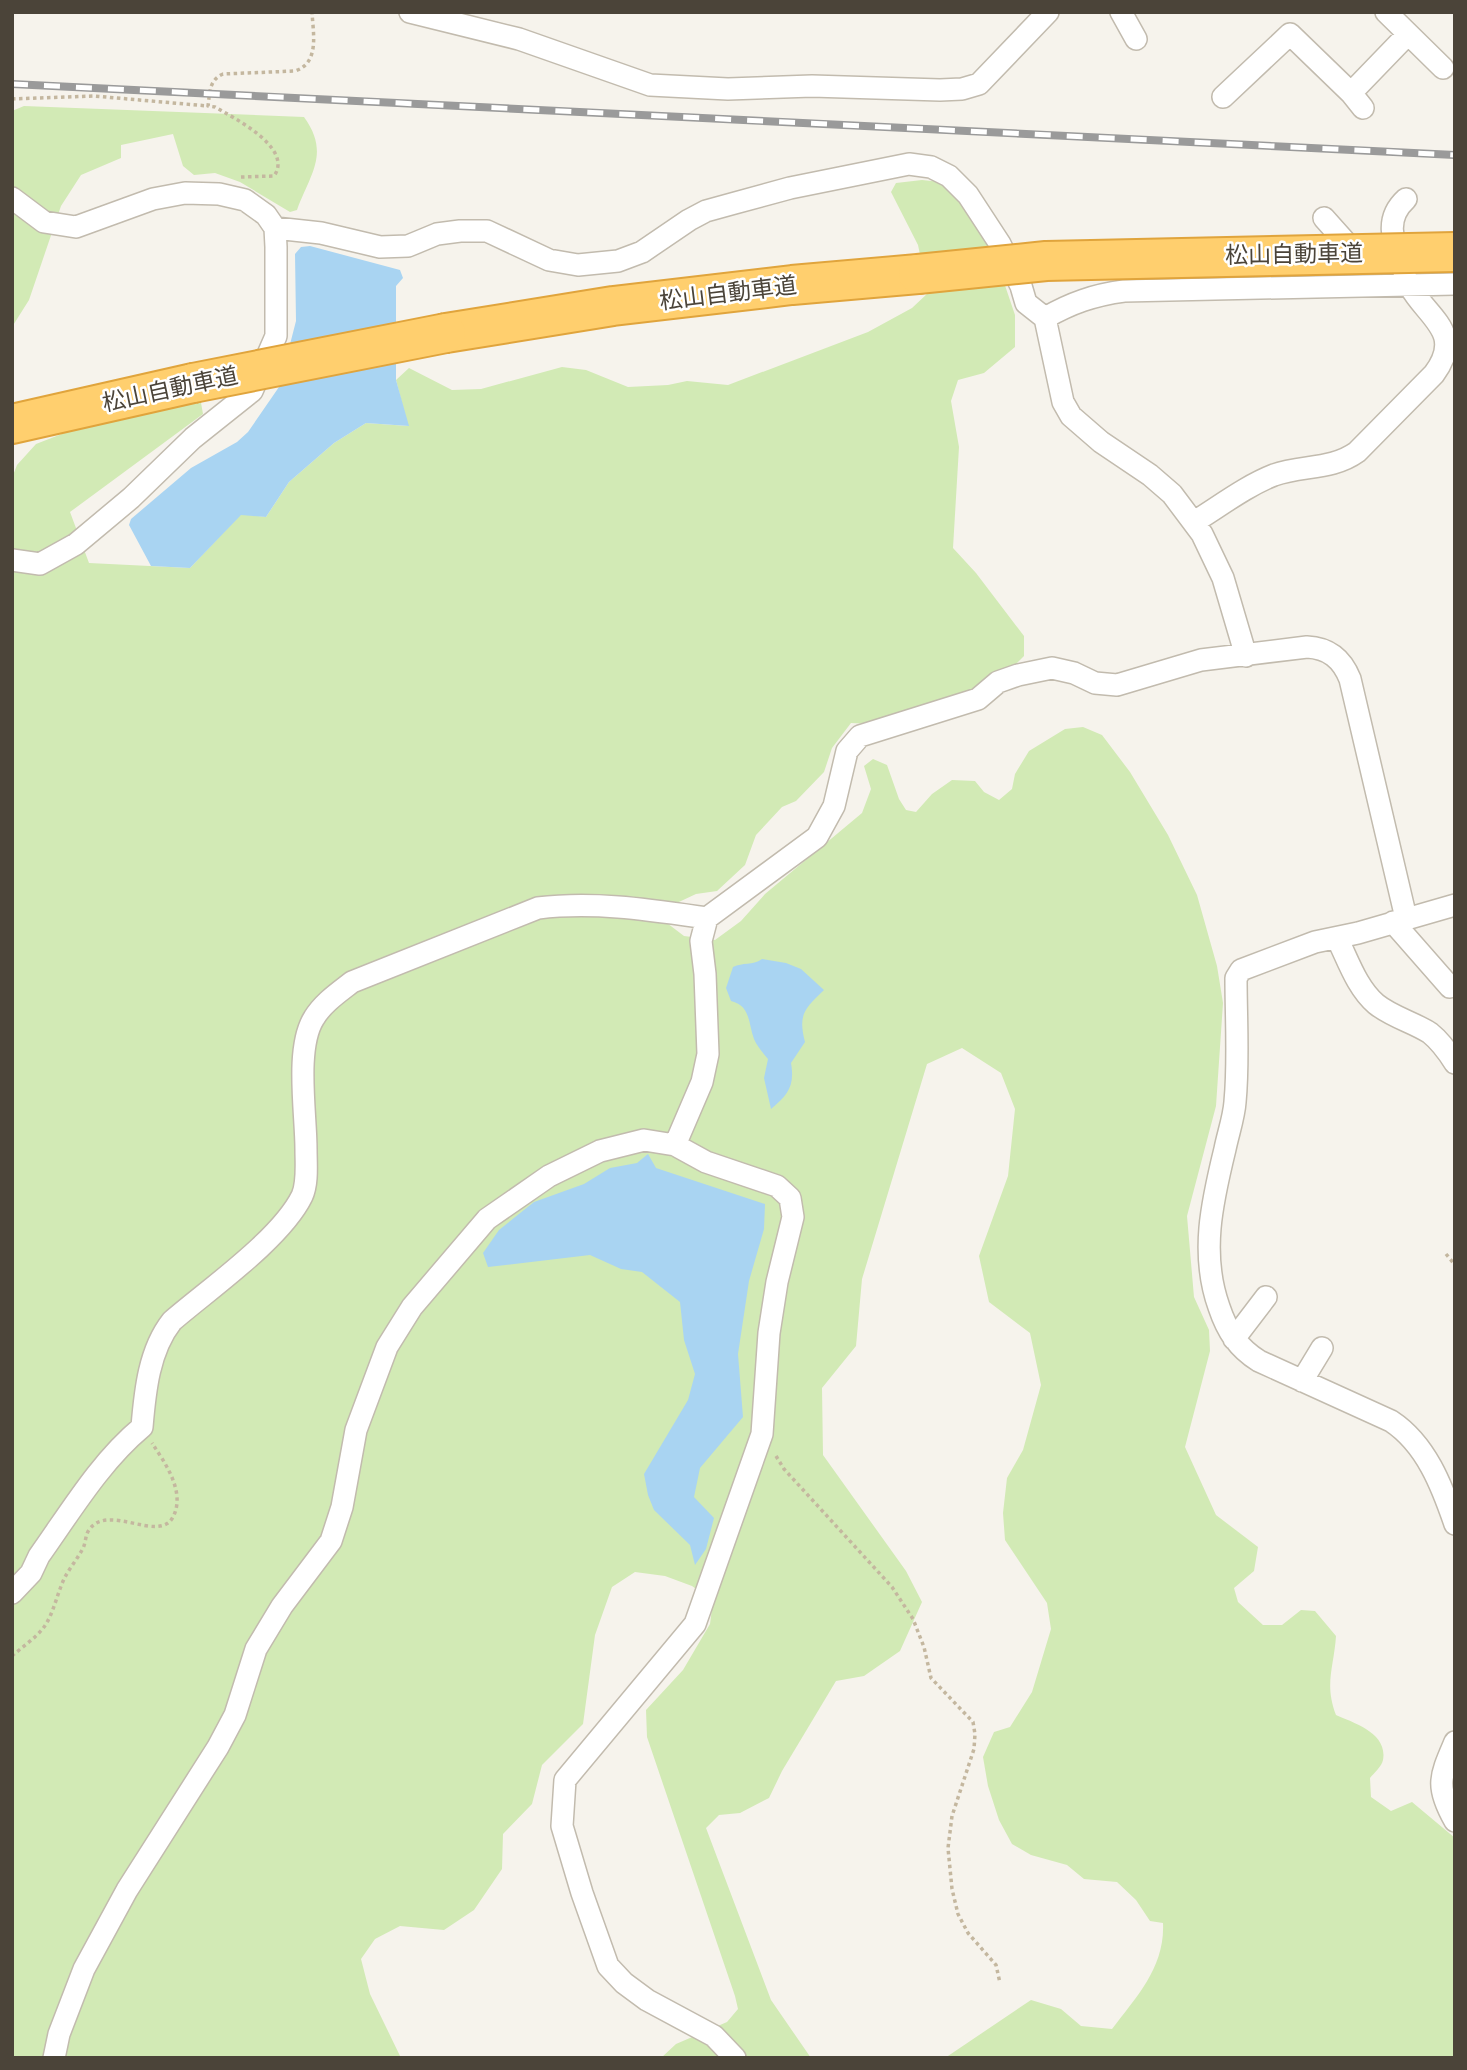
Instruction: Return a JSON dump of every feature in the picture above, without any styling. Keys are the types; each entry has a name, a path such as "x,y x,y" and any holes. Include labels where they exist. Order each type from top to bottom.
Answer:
{"highway":[{"name":"松山自動車道","path":"12,424 193,383 446,333 627,304 792,285 1058,261 1455,252"}],"street":[{"path":"410,12 469,19 650,85 728,89 812,86 940,90 962,89 979,84 1048,12"},
{"path":"1121,12 1136,39"},
{"path":"1386,12 1443,68"},
{"path":"1223,97 1290,34 1357,101 1408,34"},
{"path":"275,228 321,233 380,247 408,246 437,234 487,232 549,260 579,265 618,261 642,252 706,211 790,188 909,164 931,167 949,176 968,195 1000,244 1021,286 1026,303 1045,318 1063,402 1071,416 1101,442 1150,475 1172,494 1194,522 1223,578 1246,656"},
{"path":"12,198 44,222 76,227 153,199 185,193 245,200 266,215 275,228 276,336 252,391 194,438 131,498 76,544 40,564 12,560"},
{"path":"1194,522 1274,475 1347,460 1442,364 1445,351 1443,329 1409,285 1391,234 1399,205 1406,199"},
{"path":"1324,218 1349,246 1409,285"},
{"path":"1045,318 1070,303 1124,291 1455,284"},
{"path":"675,1145 702,1082 708,1054 701,942 707,918 817,837 834,806 847,751 860,736 978,699 998,682 1052,668 1074,673 1095,683 1117,685 1201,660 1319,647 1334,655 1345,666 1350,679 1400,920 1450,987"},
{"path":"12,1592 31,1573 39,1556 103,1466 122,1444 142,1427 155,1349 162,1333 172,1321 270,1238 291,1215 303,1194 306,1136 303,1047 313,1020 327,1002 352,982 538,908 569,904 604,905 707,918"},
{"path":"1452,1510 1422,1451 1404,1429 1259,1362 1245,1352 1225,1326 1213,1292 1208,1261 1216,1185 1236,1103 1236,978 1241,970 1315,942 1455,905"},
{"path":"1336,938 1360,986 1374,1002 1430,1034 1455,1063"},
{"path":"54,2058 84,1969 127,1890 218,1747 235,1715 256,1649 282,1606 331,1541 342,1507 356,1430 387,1347 412,1307 487,1219 549,1176 600,1151 644,1140 675,1145 705,1162 777,1186 790,1198 793,1217 769,1333 762,1434 695,1624 565,1780 562,1826 608,1966 624,1983 647,2000 714,2036 735,2058"},
{"path":"1234,1339 1266,1297"},
{"path":"1301,1381 1322,1348"},
{"path":"1455,1742 1441,1775 1445,1803 1455,1821"}],"path":[{"path":"208,106 211,83 218,76 295,71 308,64 313,46 312,12"},
{"path":"12,99 94,96 215,107 259,136 273,150 278,165 276,174 270,177 230,177 217,180 210,194"},
{"path":"1446,1254 1455,1265"},
{"path":"12,1656 44,1627 65,1577 84,1547 89,1530 99,1522 110,1519 156,1528 169,1523 174,1515 174,1480 142,1427"},
{"path":"762,1434 784,1469 891,1587 913,1619 924,1647 931,1678 973,1722 974,1749 952,1816 948,1848 952,1889 958,1914 968,1933 996,1965 1000,1983"}],"green space":[{"path":"24,106 304,117 316,142 316,163 297,210 290,212 240,182 215,173 194,175 183,166 173,134 121,145 121,158 81,175 61,206 29,300 12,327 12,111"},
{"path":"922,180 941,182 961,199 990,241 1015,315 1015,347 984,373 958,380 951,401 959,447 953,548 976,573 1024,636 1024,656 1013,667 972,691 871,724 851,723 832,748 824,772 796,801 782,807 756,835 745,865 717,891 696,894 666,908 663,920 684,936 715,940 741,921 765,894 862,813 871,789 864,766 873,759 887,765 899,799 906,810 916,812 932,794 952,780 975,781 984,792 999,800 1012,789 1015,774 1029,751 1065,729 1083,727 1102,735 1130,772 1168,835 1197,895 1217,966 1223,1003 1216,1106 1187,1216 1194,1297 1209,1330 1210,1351 1185,1447 1216,1515 1258,1547 1254,1571 1234,1588 1238,1602 1263,1625 1282,1625 1301,1610 1315,1611 1336,1636 1330,1685 1336,1715 1368,1730 1380,1743 1383,1751 1380,1767 1370,1778 1371,1797 1391,1811 1412,1802 1455,1838 1455,2058 945,2058 1031,2000 1061,2009 1081,2026 1112,2029 1148,1980 1159,1953 1163,1923 1150,1921 1136,1900 1117,1882 1084,1879 1067,1865 1031,1855 1012,1844 999,1820 988,1786 983,1757 994,1732 1010,1727 1032,1692 1051,1629 1047,1603 1005,1540 1003,1513 1007,1478 1023,1450 1041,1385 1030,1333 989,1302 979,1256 1008,1176 1015,1109 1001,1073 962,1048 927,1064 862,1279 856,1346 822,1388 823,1455 906,1571 922,1602 900,1651 864,1676 836,1681 782,1771 769,1798 740,1813 719,1815 706,1828 771,2000 811,2058 661,2058 676,2044 727,2022 738,2009 647,1737 646,1710 683,1670 710,1624 713,1601 692,1586 665,1576 635,1572 612,1587 595,1635 583,1724 542,1765 532,1804 503,1834 502,1869 474,1910 444,1930 400,1926 375,1939 361,1959 370,1994 401,2058 12,2058 12,478 17,465 36,444 85,425 200,397 203,414 70,512 89,563 190,568 241,514 266,517 289,482 334,443 366,423 408,426 396,380 409,368 452,390 481,389 562,367 586,370 628,387 687,381 728,385 868,332 912,308 928,293 918,245 891,192 896,183"}],"water":[{"path":"310,246 400,270 403,278 396,286 396,380 409,426 366,423 334,443 289,482 266,517 241,515 190,568 151,566 129,525 131,519 191,468 237,442 248,432 279,387 296,321 295,254 301,247"},
{"path":"762,959 801,969 824,990 804,1013 802,1025 805,1042 791,1063 791,1084 782,1099 771,1109 764,1078 768,1059 754,1039 748,1016 742,1007 731,1001 726,988 733,967"},
{"path":"648,1154 656,1168 765,1204 764,1229 749,1281 738,1354 743,1417 700,1468 694,1497 714,1518 706,1549 695,1565 690,1545 654,1510 644,1474 688,1400 695,1374 684,1340 680,1302 642,1272 621,1269 590,1255 488,1267 483,1253 499,1230 534,1202 584,1184 610,1168 637,1163"}],"railway":[{"path":"12,84 1455,155"}]}
